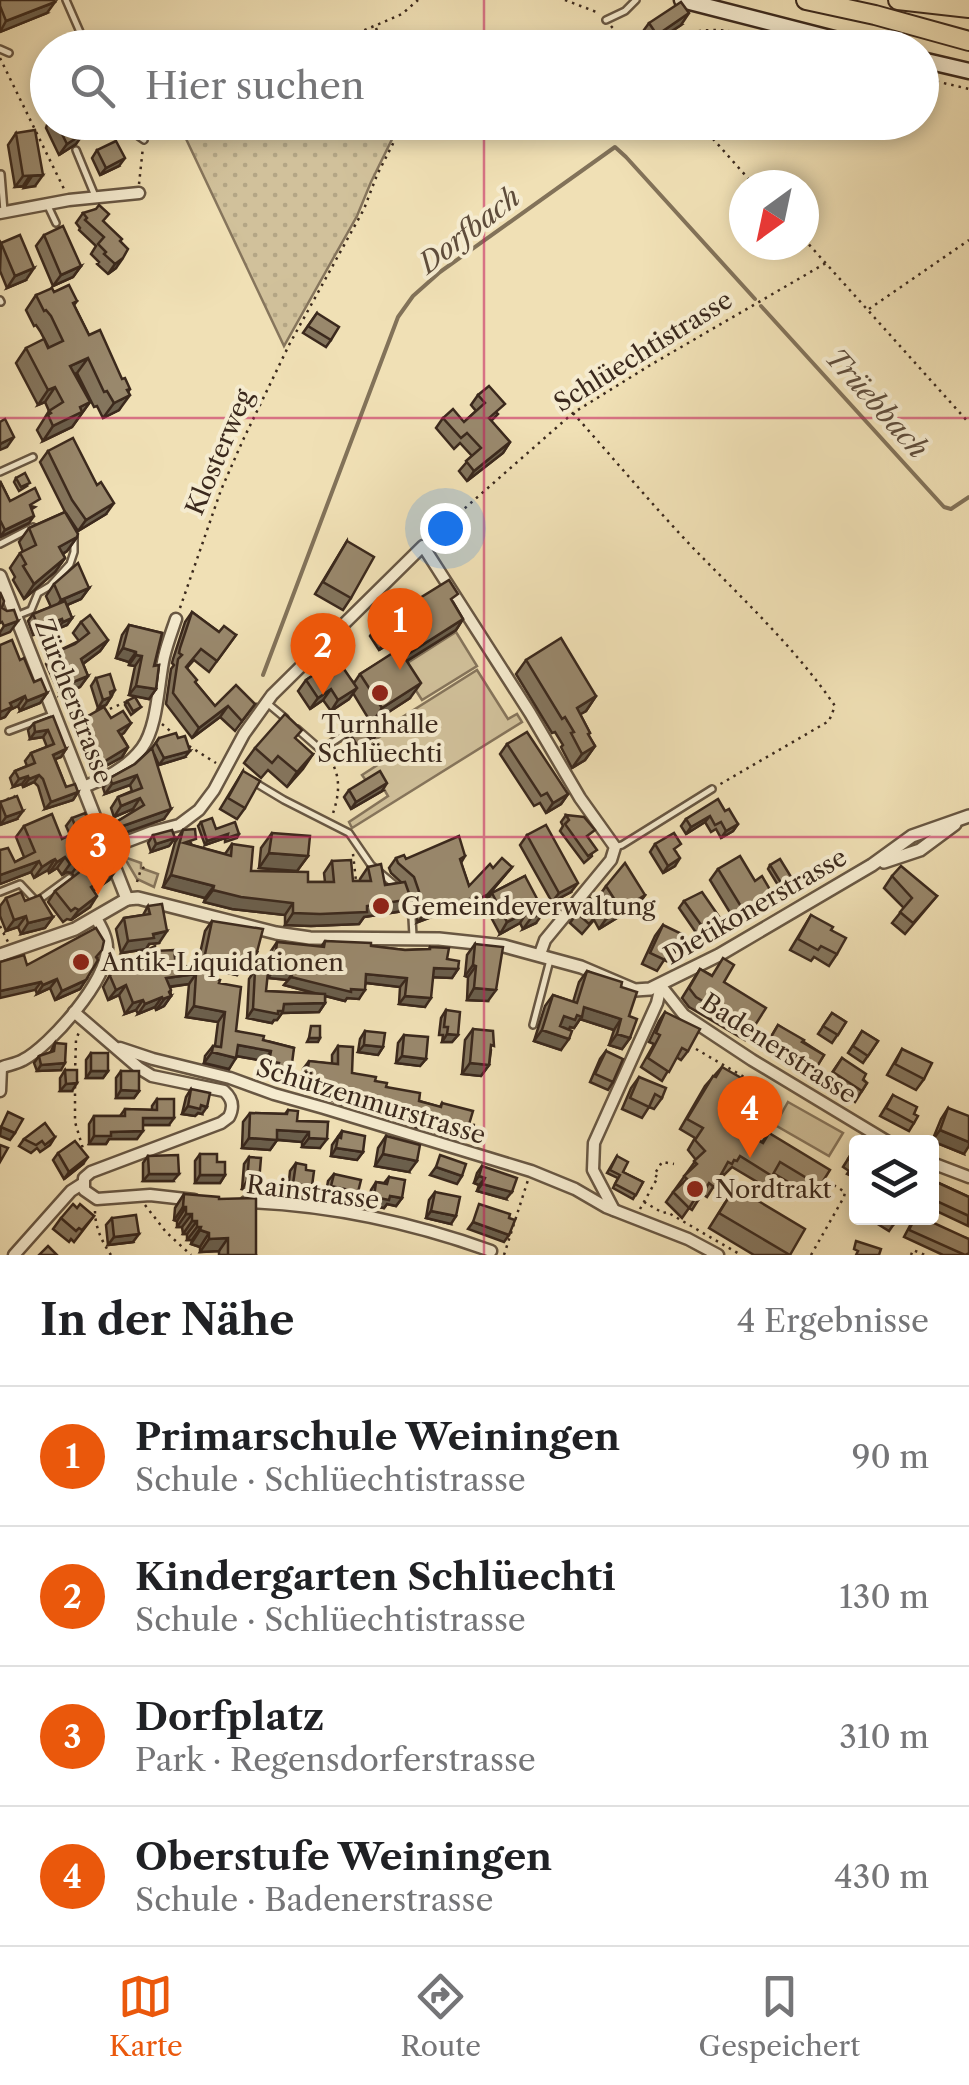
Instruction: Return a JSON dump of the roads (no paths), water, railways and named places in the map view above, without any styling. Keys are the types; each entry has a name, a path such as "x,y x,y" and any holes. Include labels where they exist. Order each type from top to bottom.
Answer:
{"highway":[{"path":"806,0 929,30"},
{"path":"898,0 969,8"},
{"path":"875,15 969,30"},
{"path":"939,33 969,41"}],"main road":[{"path":"682,0 799,30"},
{"path":"939,64 969,71"}],"street":[{"path":"2,213 95,196 139,193"},
{"path":"107,849 170,823 179,825 199,810 230,768 244,734 280,685 423,546 580,798 616,847 610,860 545,940 545,955"},
{"name":"Zürcherstrasse","path":"0,578 127,899"},
{"path":"83,788 129,762 144,745 176,619"},
{"name":"Dietikonerstrasse","path":"661,986 872,866 912,836 966,818"},
{"path":"0,955 96,918 127,899 138,898 310,938 465,940 545,955 634,990 661,986 657,1004 594,1143 593,1170 614,1210"},
{"path":"0,1091 0,1068 23,1060 49,1040 90,992 107,948 96,918"},
{"name":"Badenerstrasse","path":"661,986 678,1009 696,1024 876,1135"},
{"path":"14,1255 86,1176 221,1123 232,1112 230,1097 224,1092 152,1076 74,1012"},
{"name":"Schützenmurstrasse","path":"110,1044 530,1171 718,1255"},
{"path":"939,1166 969,1177"},
{"path":"82,1184 88,1195 97,1200 150,1195 206,1201"},
{"name":"Rainstrasse","path":"238,1202 313,1208 419,1228 491,1251"}],"lane":[{"path":"66,0 79,30"},
{"path":"606,20 625,11 636,0"},
{"path":"0,49 10,53"},
{"path":"76,150 95,196"},
{"path":"1,174 2,213"},
{"path":"47,204 56,223"},
{"path":"0,472 33,457"},
{"path":"0,544 46,520"},
{"path":"13,613 31,610 38,592 50,586 70,564 75,546 70,528"},
{"path":"266,702 321,750 363,722"},
{"path":"9,731 54,714"},
{"path":"250,780 349,833 371,865 402,890 412,918 412,939"},
{"path":"616,847 712,789"},
{"path":"36,902 69,878"},
{"path":"0,892 20,884 44,914"},
{"path":"533,1026 545,955"}],"waterway":[{"name":"Dorfbach","path":"263,675 398,317 413,296 440,272 615,147 755,299"},
{"name":"Trüebbach","path":"761,306 944,507 951,509 969,497"}],"place":[{"name":"Primarschule Weiningen","path":"400,670"},
{"name":"Turnhalle Schlüechti","path":"380,693"},
{"name":"Kindergarten Schlüechti","path":"323,695"},
{"name":"Dorfplatz","path":"98,895"},
{"name":"Gemeindeverwaltung","path":"381,906"},
{"name":"Antik-Liquidationen","path":"81,962"},
{"name":"Oberstufe Weiningen","path":"750,1158"},
{"name":"Nordtrakt","path":"695,1189"}]}
